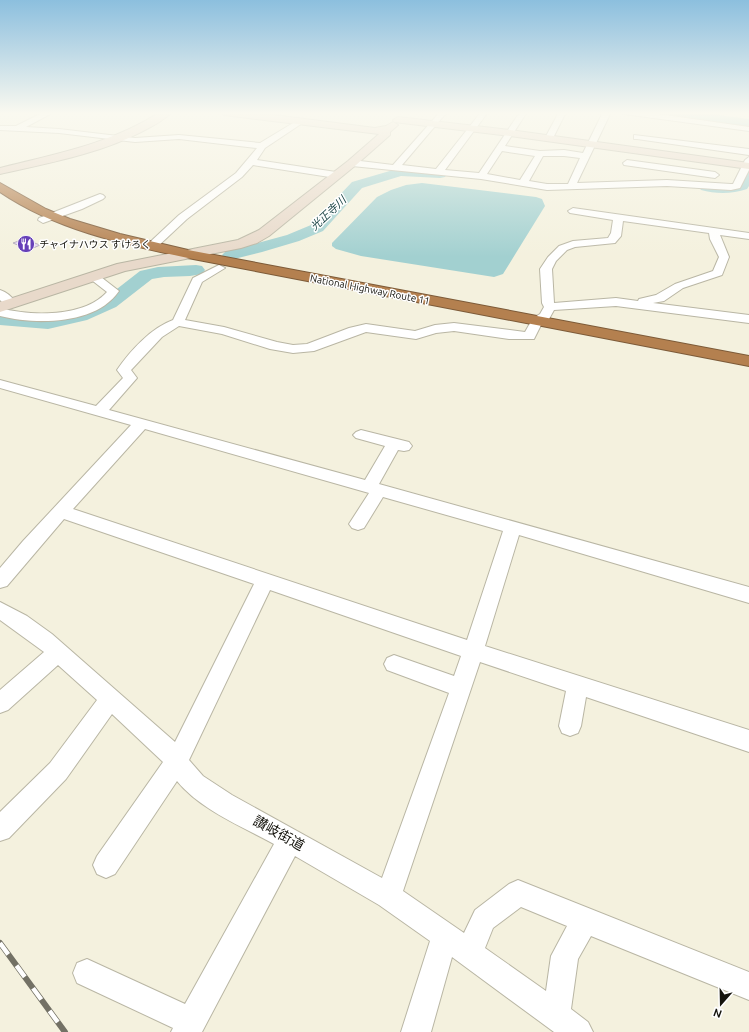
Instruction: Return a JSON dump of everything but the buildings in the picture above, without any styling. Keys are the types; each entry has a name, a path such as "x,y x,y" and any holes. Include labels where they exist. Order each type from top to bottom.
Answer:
{"highway":[{"name":"National Highway Route 11","path":"0,187 48,218 117,238 535,325 749,372"},
{"name":"National Highway Route 11","path":"0,199 108,243 166,258 535,325 749,360"}],"street":[{"path":"0,171 42,160"},
{"path":"3,304 122,267 240,244 252,240 264,233 355,160"},
{"path":"396,167 402,160"},
{"path":"439,172 448,160"},
{"path":"481,176 492,160"},
{"path":"523,183 536,160"},
{"path":"571,186 584,160"},
{"path":"624,173 628,160"},
{"path":"716,160 748,164"},
{"path":"152,246 184,217 238,175 251,162 336,174"},
{"path":"352,163 481,176 547,187 571,186 624,173 737,178"},
{"path":"624,173 667,183 731,187 737,186 737,178 748,164"},
{"path":"48,218 79,207 100,197"},
{"path":"572,211 749,236"},
{"path":"99,412 130,378 124,370 126,366 153,339 173,323 178,322 224,331 275,346 293,349 309,348 353,331 366,328 416,335 435,329 454,327 529,336 535,325 545,316 550,307 548,303 546,269 552,259 563,248 573,244 611,241 615,238 617,233 617,223 619,217"},
{"path":"637,304 660,298 679,286 718,273 724,258 715,239 714,231"},
{"path":"178,322 197,280 219,268"},
{"path":"3,304 54,318 65,316 95,305 111,295 113,291 93,276"},
{"path":"550,307 591,303 637,304 749,320"},
{"path":"0,384 374,488 749,596"},
{"path":"0,581 61,511 141,424"},
{"path":"358,524 374,488 400,445 361,435"},
{"path":"61,511 473,651 749,741"},
{"path":"388,896 461,688 513,528"},
{"path":"106,865 177,761 265,580"},
{"name":"讃岐街道","path":"0,610 26,626 58,652 166,749 195,784 224,803 290,839 388,896 445,935 578,1032"},
{"path":"0,703 58,652"},
{"path":"394,664 461,688"},
{"path":"570,726 578,685"},
{"path":"0,829 58,771 110,700"},
{"path":"87,973 189,1027 290,839"},
{"path":"469,953 484,920 518,893 749,986"},
{"path":"556,1016 565,956 585,920"},
{"path":"416,1032 445,935"}],"water":[{"path":"422,183 536,197 542,199 545,206 503,274 494,277 361,256 336,249 332,246 332,243 377,197 406,185"}],"waterway":[{"name":"光正寺川","path":"706,187 729,189 738,188 742,186 749,171"},
{"name":"光正寺川","path":"230,255 293,238 317,228 357,185 400,172 440,174"},
{"name":"光正寺川","path":"0,319 48,323 80,316 110,303 146,275 164,271 196,270"}],"railway":[{"path":"0,943 65,1032"}],"place":[{"name":"チャイナハウス すけろく","path":"26,244"}]}
